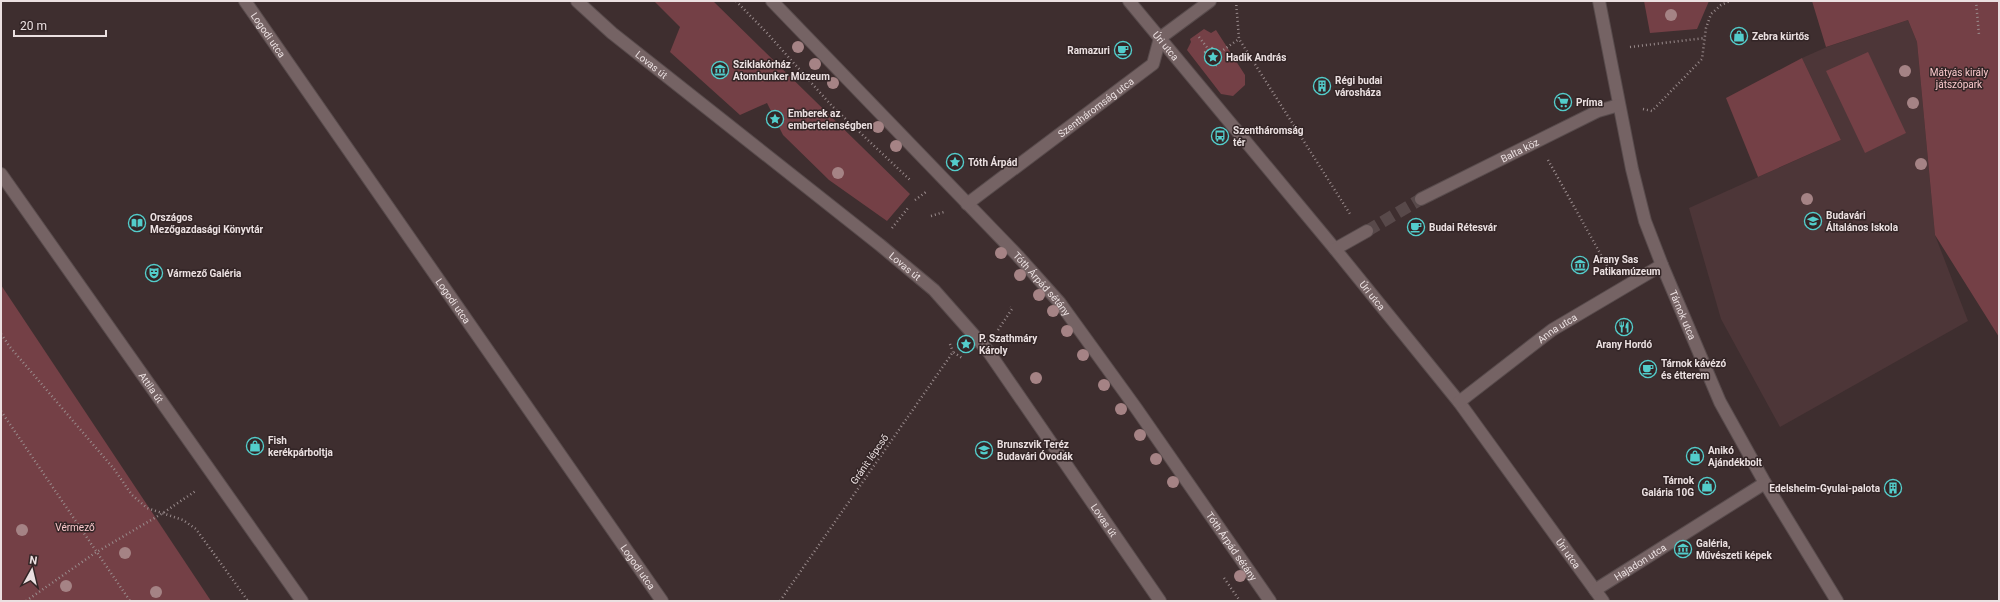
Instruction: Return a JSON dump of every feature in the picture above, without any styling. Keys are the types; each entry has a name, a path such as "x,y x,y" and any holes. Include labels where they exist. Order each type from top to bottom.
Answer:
{"street":[{"name":"Logodi utca","path":"245,1 662,601"},
{"name":"Lovas út","path":"577,1 612,33 880,245 934,290 988,351 1160,601"},
{"name":"Tóth Árpád sétány","path":"772,1 1018,256 1060,303 1136,408 1270,601"},
{"name":"Úri utca","path":"1129,1 1335,249 1459,402 1603,601"},
{"path":"1160,38 1210,1"},
{"name":"Tárnok utca","path":"1599,1 1619,105 1645,221 1662,265 1720,402 1765,483 1837,601"},
{"name":"Szentháromság utca","path":"967,204 1153,64 1160,38"},
{"name":"Balta köz","path":"1421,199 1598,111 1619,105"},
{"name":"Attila út","path":"1,174 302,601"},
{"path":"1335,249 1365,232"},
{"name":"Anna utca","path":"1459,402 1552,330 1662,265"},
{"name":"Hajadon utca","path":"1596,590 1765,483"}],"path":[{"path":"736,1 767,33 832,106 913,182"},
{"path":"1236,1 1239,39 1365,232"},
{"path":"1619,105 1652,110 1702,59 1711,14 1721,5 1730,1"},
{"path":"1976,1 1979,35"},
{"path":"1651,44 1705,38"},
{"path":"1216,55 1239,39"},
{"path":"1212,48 1221,61 1215,66 1210,59 1205,52 1212,48"},
{"path":"1189,74 1210,59"},
{"path":"1538,140 1621,289"},
{"path":"919,187 930,197"},
{"path":"940,207 945,211"},
{"path":"993,336 1012,309 1010,306"},
{"path":"1,334 10,347 114,469 132,495 147,508 183,520 196,530 248,601"},
{"name":"Gránit lépcső","path":"780,601 953,352 968,359"},
{"path":"1,411 130,601"},
{"path":"26,601 96,552 163,513 216,478"},
{"path":"1222,575 1240,601"}],"shaded area":[{"name":"Budavári Általános Iskola","path":"1908,20 1917,42 1935,235 1968,321 1780,427 1721,319 1689,208 1841,140 1802,58 1827,47"}],"green space":[{"path":"654,1 713,1 910,194 887,221 829,180 783,135 767,103 740,115 670,52 680,27"},
{"path":"1644,1 1709,1 1697,29 1650,33"},
{"name":"Mátyás király játszópark","path":"1812,1 1999,1 1999,337 1935,235 1917,42 1908,20 1826,47"},
{"path":"1204,29 1211,33 1216,30 1245,75 1245,85 1233,96 1221,94 1187,50 1191,42 1190,39"},
{"path":"1868,52 1906,133 1865,153 1826,71"},
{"path":"1802,58 1841,140 1758,177 1726,98"},
{"name":"Vérmező","path":"1,285 211,601 1,601"}],"tunnel":[{"path":"1367,231 1421,199"}],"place":[{"name":"Zebra kürtős","path":"1739,36"},
{"name":"Ramazuri","path":"1123,50"},
{"name":"Hadik András","path":"1213,57"},
{"name":"Sziklakórház Atombunker Múzeum","path":"720,70"},
{"name":"Régi budai városháza","path":"1322,86"},
{"name":"Príma","path":"1563,102"},
{"name":"Emberek az embertelenségben","path":"775,119"},
{"name":"Szentháromság tér","path":"1220,136"},
{"name":"Tóth Árpád","path":"955,162"},
{"name":"Budavári Általános Iskola","path":"1813,221"},
{"name":"Országos Mezőgazdasági Könyvtár","path":"137,223"},
{"name":"Budai Rétesvár","path":"1416,227"},
{"name":"Arany Sas Patikamúzeum","path":"1580,265"},
{"name":"Vármező Galéria","path":"154,273"},
{"name":"Arany Hordó","path":"1624,327"},
{"name":"P. Szathmáry Károly","path":"966,344"},
{"name":"Tárnok kávézó és étterem","path":"1648,369"},
{"name":"Fish kerékpárboltja","path":"255,446"},
{"name":"Brunszvik Teréz Budavári Óvodák","path":"984,450"},
{"name":"Anikó Ajándékbolt","path":"1695,456"},
{"name":"Tárnok Galária 10G","path":"1707,486"},
{"name":"Edelsheim-Gyulai-palota","path":"1893,488"},
{"name":"Galéria, Művészeti képek","path":"1683,549"}]}
